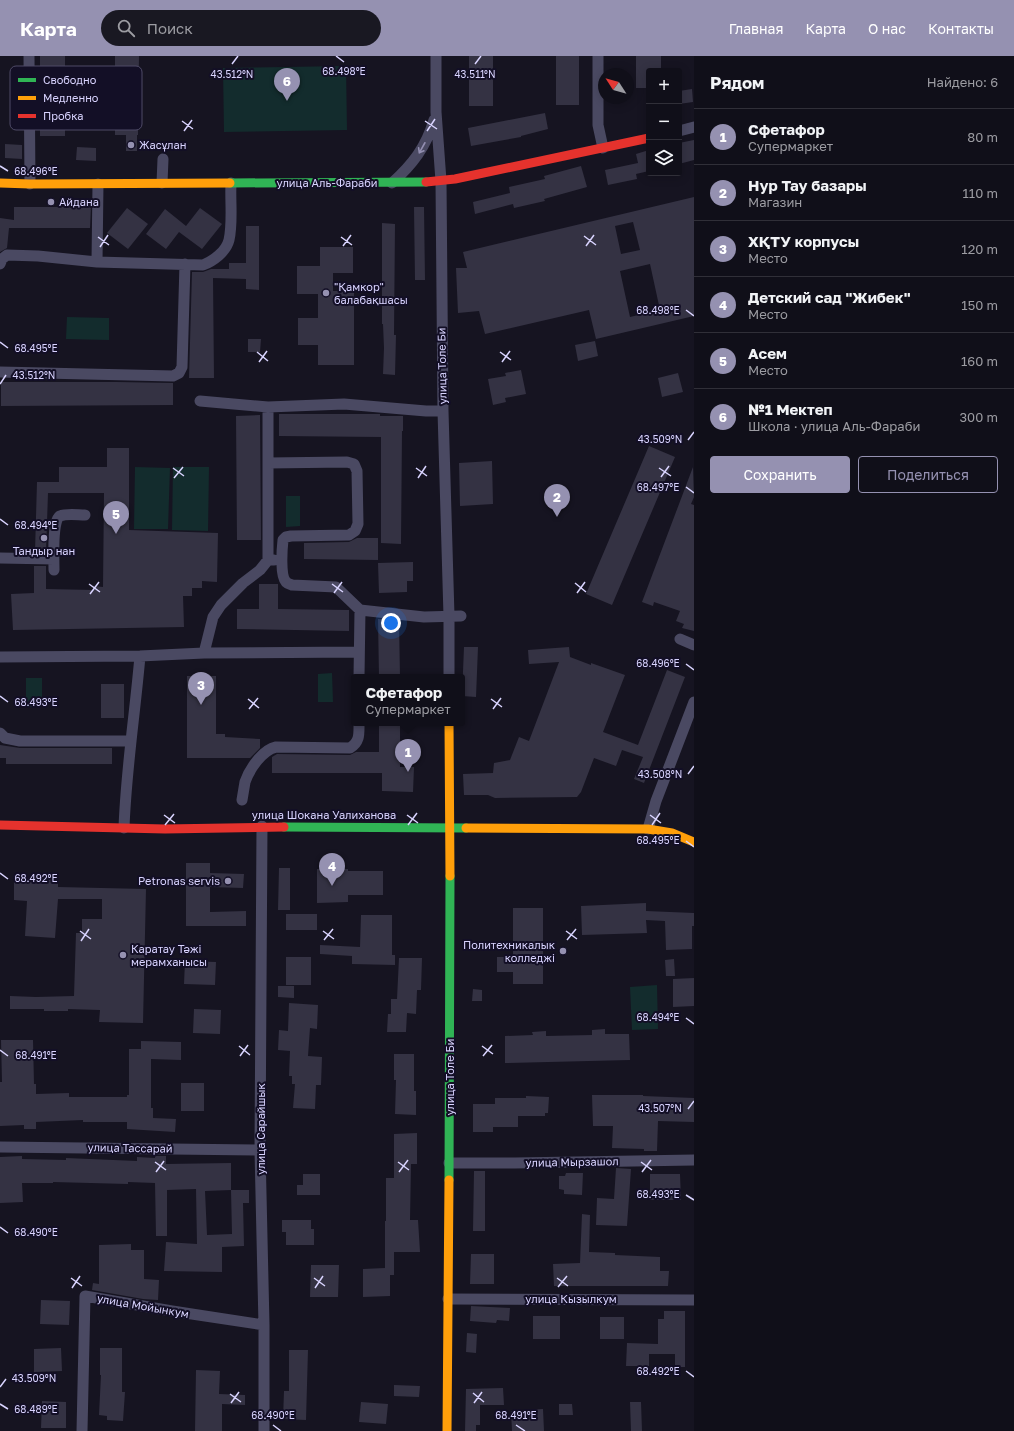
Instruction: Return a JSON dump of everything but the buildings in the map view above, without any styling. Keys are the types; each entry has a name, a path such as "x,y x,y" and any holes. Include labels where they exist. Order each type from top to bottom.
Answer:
{"street":[{"path":"29,56 29,66"},
{"name":"улица Толе Би","path":"436,56 436,112 441,181 443,411 449,616 449,674"},
{"path":"598,56 598,125 603,148"},
{"path":"392,183 408,168 420,152 429,135 436,112"},
{"path":"682,130 694,127"},
{"path":"30,130 30,184"},
{"name":"улица Аль-Фараби","path":"0,183 392,183 441,181 646,139"},
{"path":"162,184 163,159"},
{"path":"0,264 2,259 7,255 38,256 97,262 185,264 203,266 214,260 229,241 231,183"},
{"path":"97,262 98,184"},
{"path":"0,372 173,376 179,373 182,367 185,264"},
{"path":"200,401 268,407 344,404 443,411"},
{"path":"204,653 213,617 221,605 243,583 260,570 268,560 268,407"},
{"path":"268,463 347,462 354,464 357,471 358,524 355,531 350,535 291,536 283,540 283,576 286,582 292,585 336,587 360,610 424,617 461,616"},
{"path":"54,570 57,518 66,515 86,515"},
{"path":"0,558 54,559"},
{"path":"268,560 282,559"},
{"path":"359,674 360,610"},
{"path":"680,639 694,645"},
{"path":"0,657 359,652"},
{"path":"124,828 125,795 130,741 140,656"},
{"path":"648,829 656,801 694,702"},
{"path":"242,800 250,771 267,751 276,747 350,748 355,745 359,739 359,726"},
{"name":"улица Толе Би","path":"447,1431 450,828 448,726"},
{"path":"0,733 5,738 20,741 130,741"},
{"name":"улица Шокана Уалиханова","path":"0,825 165,829 262,826 648,829 666,831 683,836 694,842"},
{"name":"улица Сарайшык","path":"262,826 260,1150 264,1325 264,1431"},
{"name":"улица Тассарай","path":"0,1147 260,1150"},
{"name":"улица Мырзашол","path":"449,1163 694,1160"},
{"name":"улица Мойынкум","path":"82,1431 85,1296 264,1325"},
{"name":"улица Кызылкум","path":"448,1299 694,1300"}],"green space":[{"path":"346,66 347,130 224,132 223,68"},
{"path":"67,317 109,318 109,340 66,339"},
{"path":"135,467 170,468 168,529 134,529"},
{"path":"173,467 209,467 208,531 172,530"},
{"path":"286,496 300,496 300,526 286,527"},
{"path":"332,673 333,702 318,702 318,674"},
{"path":"26,678 42,678 42,707 26,707"},
{"path":"657,985 658,1029 632,1030 630,987"}],"traffic: fast":[{"path":"230,183 426,182"},
{"path":"284,827 466,828"},
{"path":"449,1180 450,876"}],"traffic: slow":[{"path":"0,183 230,183"},
{"path":"449,726 450,876"},
{"path":"466,828 648,829 672,833 694,842"},
{"path":"447,1431 449,1180"}],"traffic: jam":[{"path":"426,182 455,179 646,139"},
{"path":"0,825 165,829 284,827"}],"place":[{"name":"№1 Мектеп","path":"287,101"},
{"name":"Жасұлан","path":"131,145"},
{"name":"Айдана","path":"51,202"},
{"name":"\"Қамкор\" балабақшасы","path":"326,293"},
{"name":"Нур Тау базары","path":"557,517"},
{"name":"Асем","path":"116,534"},
{"name":"Тандыр нан","path":"44,538"},
{"name":"ХҚТУ корпусы","path":"201,705"},
{"name":"Сфетафор","path":"408,772"},
{"name":"Petronas servis","path":"228,881"},
{"name":"Детский сад \"Жибек\"","path":"332,886"},
{"name":"Политехникалык колледжі","path":"563,951"},
{"name":"Каратау Тәжі мерамханысы","path":"123,955"}]}
